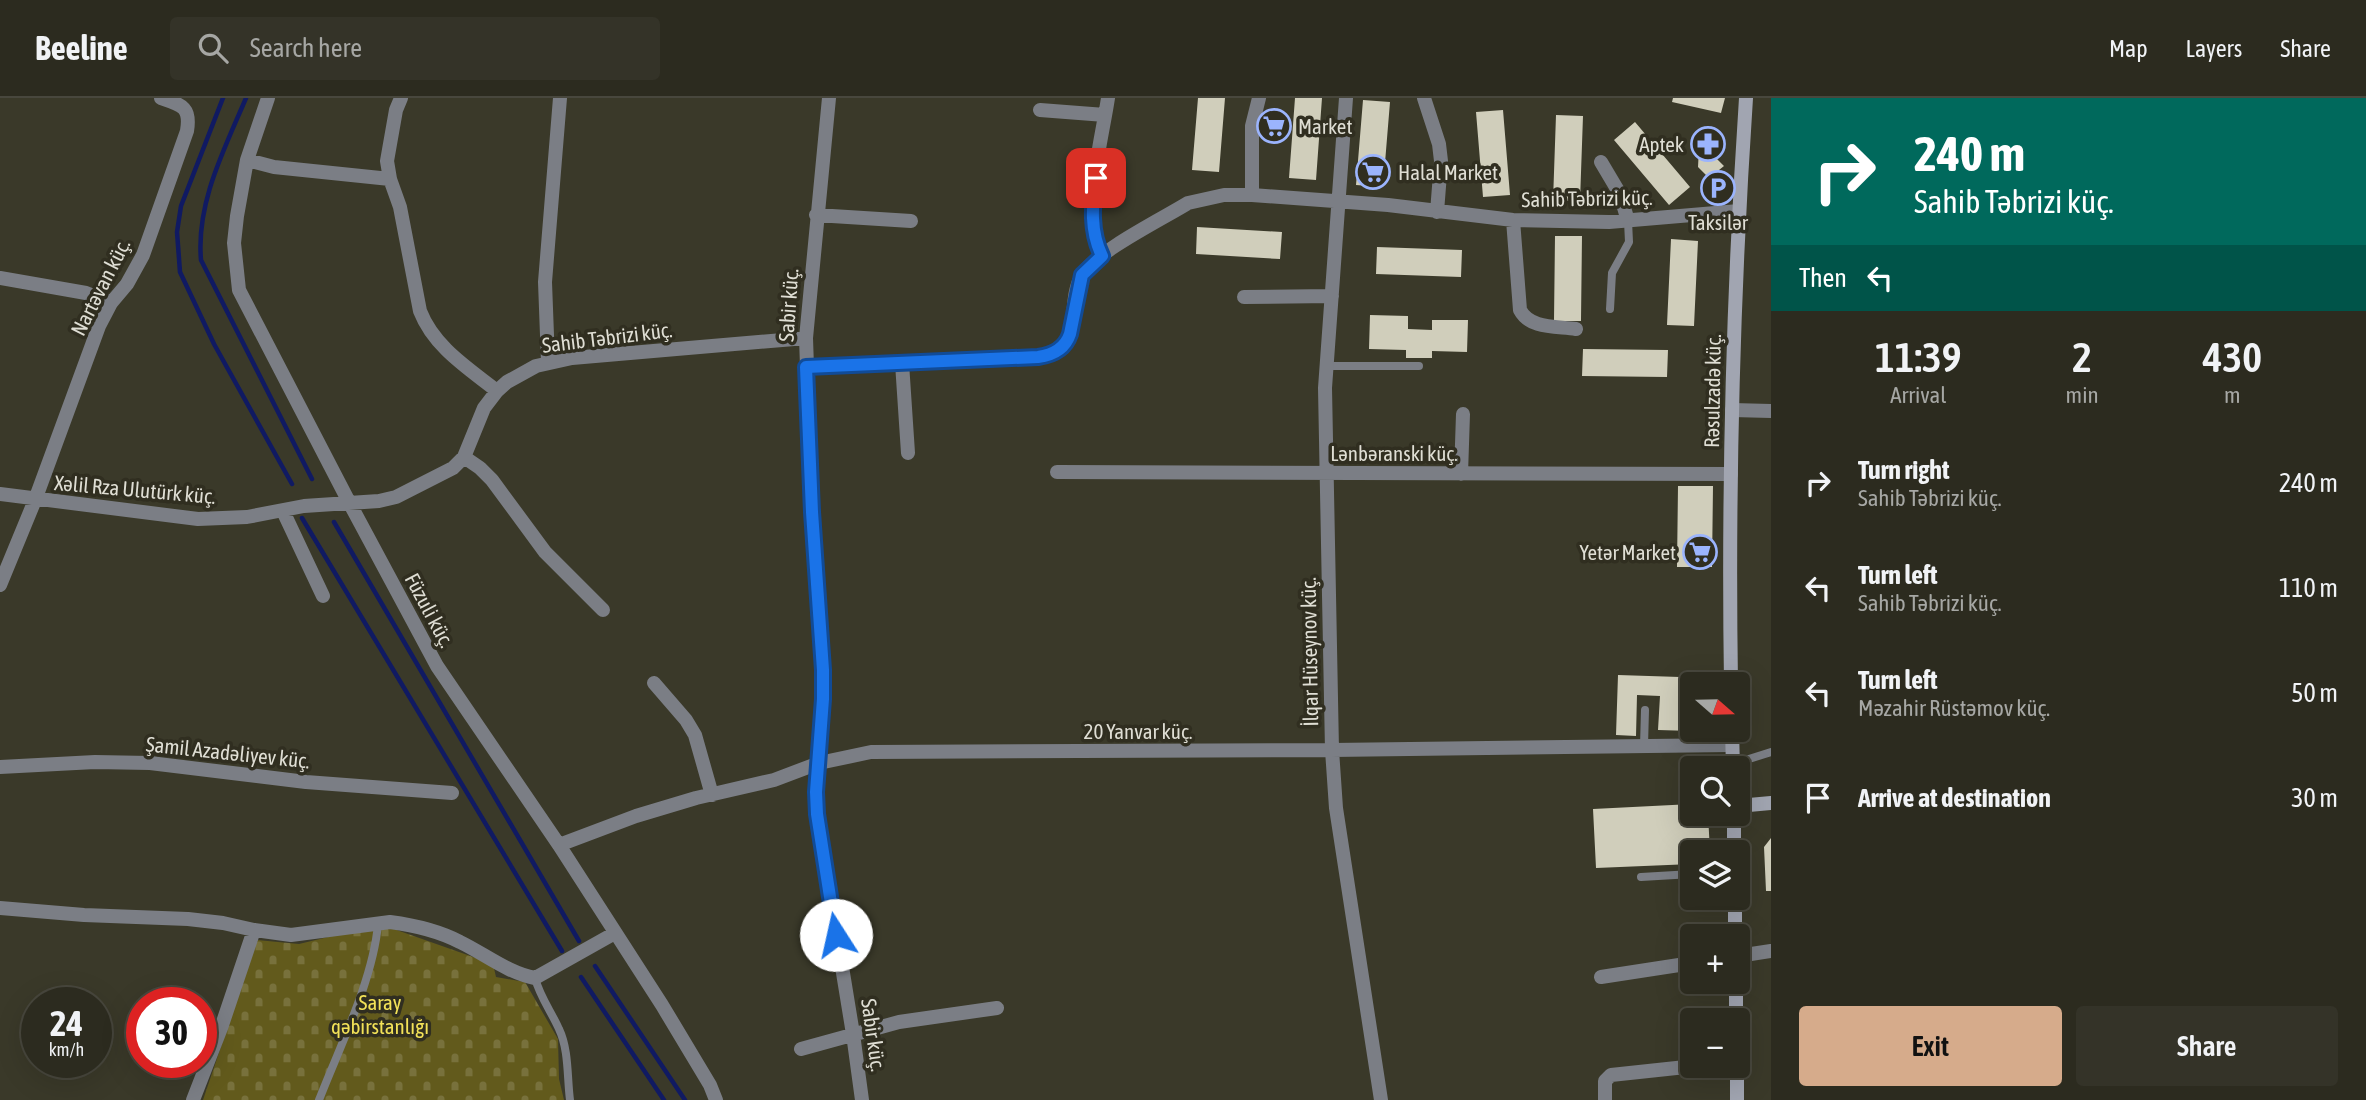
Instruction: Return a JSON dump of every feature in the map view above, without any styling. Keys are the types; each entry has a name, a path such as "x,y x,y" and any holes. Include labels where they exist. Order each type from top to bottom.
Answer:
{"main road":[{"name":"Rəsulzadə küç.","path":"1731,672 1732,410 1746,98"},
{"path":"1732,745 1733,756"},
{"path":"1750,805 1771,803"},
{"path":"1737,1078 1737,1100"}],"street":[{"name":"Nartəvan küç.","path":"0,585 35,500 99,326 143,255 187,131 187,111 179,104 162,98"},
{"name":"Füzuli küç.","path":"268,98 247,160 234,243 239,290 348,502 437,666 559,845 668,1016 710,1085 716,1100"},
{"path":"401,98 396,110 387,161 400,207 420,311 426,327 453,356 497,391"},
{"path":"548,362 545,282 560,98"},
{"name":"Sabir küç.","path":"829,98 806,338 812,512 823,670 817,814 862,1100"},
{"path":"1102,256 1095,242 1092,207 1108,98"},
{"path":"1252,195 1252,126 1259,98"},
{"name":"İlqar Hüseynov küç.","path":"1346,98 1326,366 1332,750 1336,808 1381,1100"},
{"path":"1424,98 1439,144 1441,161 1437,212"},
{"path":"1040,110 1105,114"},
{"path":"247,160 283,168 390,179"},
{"path":"1601,162 1620,194 1628,222"},
{"name":"Sahib Təbrizi küç.","path":"806,367 1051,355 1067,342 1082,275 1102,256 1188,203 1224,195 1340,201 1513,220 1628,222 1739,211"},
{"path":"816,215 911,221"},
{"path":"1513,220 1520,310 1525,319 1533,324 1576,329"},
{"path":"0,278 86,293 111,303"},
{"path":"1244,297 1332,296"},
{"name":"Sahib Təbrizi küç.","path":"464,457 484,408 497,391 536,366 548,362 806,338"},
{"path":"902,363 908,453"},
{"path":"1732,410 1771,411"},
{"path":"1461,474 1463,414"},
{"path":"348,502 379,501 396,497 440,476 464,457 480,468 545,552 603,610"},
{"name":"Lənbəranski küç.","path":"1057,472 1731,474"},
{"name":"Xəlil Rza Ulutürk küç.","path":"0,494 198,519 247,517 348,502"},
{"path":"283,511 323,596"},
{"path":"654,683 691,727 712,795"},
{"name":"20 Yanvar küç.","path":"559,845 636,817 774,780 819,763 871,752 1732,745"},
{"name":"Şamil Azadəliyev küç.","path":"0,767 95,762 150,763 306,782 452,793"},
{"path":"0,908 188,919 291,935 403,923 457,940 512,971 535,978 615,933"},
{"path":"193,1100 254,930"},
{"path":"1750,954 1771,951"},
{"path":"1601,977 1680,965"},
{"path":"801,1049 898,1022 998,1008"},
{"path":"1605,1100 1605,1081 1611,1075 1680,1068"}],"lane":[{"path":"1610,309 1612,273 1629,243 1628,222"},
{"path":"1326,366 1419,366"},
{"path":"1644,746 1645,710"},
{"path":"1750,760 1771,752"},
{"path":"1641,877 1680,875"},
{"path":"319,1100 377,942 378,924"},
{"path":"535,978 566,1049 570,1100"}],"green space":[{"name":"Saray qəbirstanlığı","path":"391,928 493,964 496,977 525,982 558,1039 559,1079 564,1100 203,1100 210,1078 217,1078 217,1059 257,940 299,944 349,932"}],"building":[{"path":"1198,98 1225,98 1219,172 1192,170"},
{"path":"1295,98 1322,98 1316,180 1289,178"},
{"path":"1673,98 1725,98 1721,113 1672,102"},
{"path":"1363,100 1390,102 1383,187 1356,185"},
{"path":"1503,110 1510,195 1483,197 1476,112"},
{"path":"1556,115 1583,116 1580,201 1553,201"},
{"path":"1635,122 1690,187 1669,205 1614,140"},
{"path":"1700,129 1717,130 1715,157 1724,166 1709,178 1698,167"},
{"path":"1197,227 1282,232 1280,259 1196,254"},
{"path":"1555,236 1582,236 1581,321 1554,321"},
{"path":"1671,239 1698,241 1694,326 1667,325"},
{"path":"1377,247 1462,250 1461,277 1376,274"},
{"path":"1370,315 1408,316 1408,329 1432,330 1432,320 1468,320 1467,352 1432,351 1432,358 1406,358 1406,350 1369,349"},
{"path":"1583,349 1668,350 1667,377 1582,376"},
{"path":"1678,486 1713,486 1712,567 1677,567"},
{"path":"1618,675 1680,677 1680,731 1658,730 1660,696 1637,695 1636,736 1616,735"},
{"path":"1680,805 1680,826 1709,826 1709,840 1680,840 1680,864 1596,868 1593,809"},
{"path":"1771,838 1771,891 1766,891 1764,847"}],"waterway":[{"path":"223,98 181,206 177,232 180,272 214,344 292,484"},
{"path":"246,98 207,197 201,260 312,479"},
{"path":"302,518 562,951"},
{"path":"334,522 579,941"},
{"path":"595,966 685,1100"},
{"path":"581,977 664,1100"}],"place":[{"name":"Market","path":"1274,126"},
{"name":"Aptek","path":"1708,144"},
{"name":"Halal Market","path":"1373,172"},
{"name":"Taksilər","path":"1718,188"},
{"name":"Yetər Market","path":"1700,552"}],"route":[{"path":"836,935 817,814 823,670 812,512 806,367 1038,357 1051,355 1059,350 1070,334 1082,275 1102,256 1095,242 1093,221 1096,178"}]}
